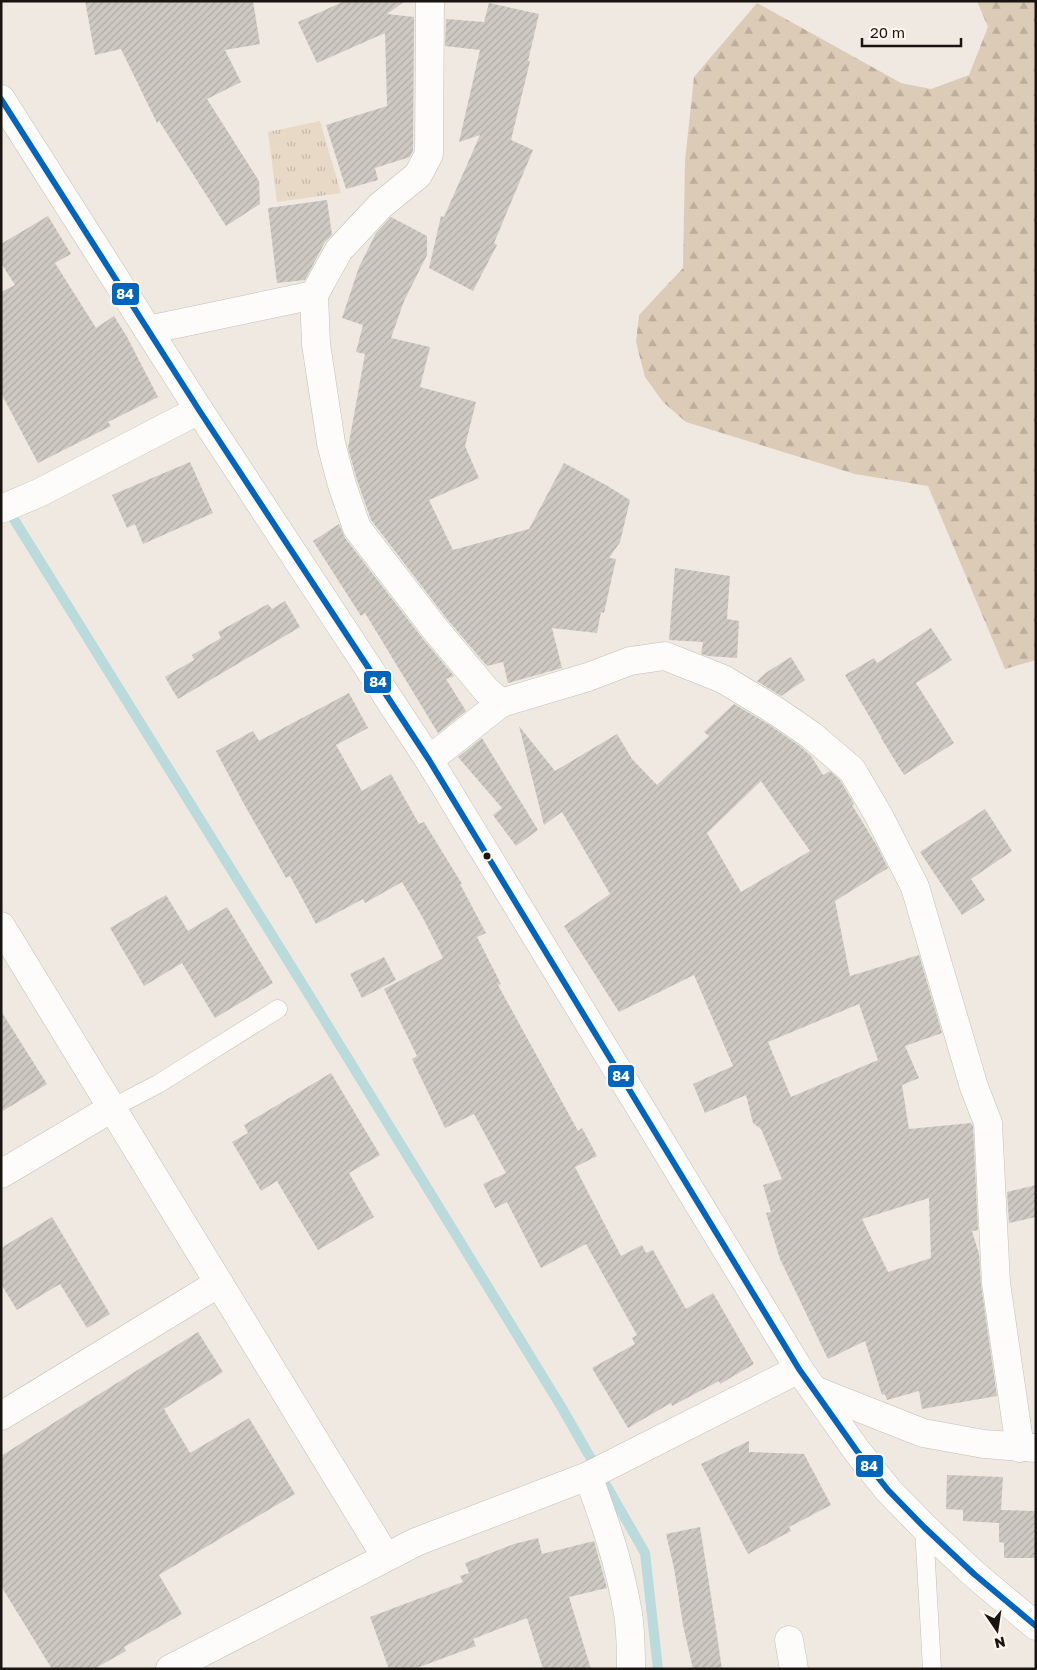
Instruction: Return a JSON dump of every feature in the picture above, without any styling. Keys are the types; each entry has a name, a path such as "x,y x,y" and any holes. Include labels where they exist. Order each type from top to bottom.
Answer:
{"main road":[{"path":"430,1 429,154 418,175 380,206 339,250 314,295 316,344 331,443 342,485 357,528 435,629 487,691 501,703"},
{"path":"1,99 199,410 429,760 806,1379 862,1458 888,1490 974,1574 1036,1626"},
{"path":"148,330 314,295"},
{"path":"1,509 39,493 199,410"},
{"path":"170,1669 197,1662 416,1542 588,1476 647,1446 806,1379 923,1433 951,1439 1028,1448 996,1283 988,1123 974,1087 914,887 879,816 852,770 812,735 776,711 723,679 665,656 630,661 588,677 501,703 429,760"},
{"path":"3,931 386,1557"},
{"path":"1,1174 112,1108"},
{"path":"1,1416 219,1283"},
{"path":"588,1476 605,1521 628,1610 631,1669"},
{"path":"789,1640 794,1669"}],"lane":[{"path":"112,1108 158,1084 278,1009"},
{"path":"924,1527 932,1669"}],"green space":[{"path":"977,1 1036,1 1036,660 1005,669 928,486 855,474 686,422 663,402 645,377 636,342 639,315 683,268 685,161 694,77 757,3 901,83 931,89 969,75 988,27"},
{"path":"320,121 341,193 277,202 268,132"}],"building":[{"path":"85,1 253,1 260,44 225,50 241,82 207,99 259,181 260,204 226,226 159,121 157,123 121,49 95,55"},
{"path":"345,1 405,1 387,14 414,17 413,150 410,157 375,168 378,180 346,189 326,125 387,106 385,33 317,63 298,22"},
{"path":"489,3 539,14 511,140 533,150 494,243 497,245 473,291 429,268 441,216 444,217 480,135 459,142 480,50 445,46 446,19 484,22"},
{"path":"327,200 332,235 325,242 305,280 277,283 268,208"},
{"path":"48,216 71,254 55,263 96,328 114,316 158,397 108,422 111,426 38,463 1,393 1,292 15,285 1,263 1,244"},
{"path":"391,217 427,236 427,255 404,301 391,338 430,347 420,387 476,402 465,446 479,478 429,500 453,550 529,529 564,463 630,500 620,542 609,558 616,559 604,613 601,612 597,633 552,628 562,668 508,683 503,662 487,666 447,619 371,520 348,448 365,354 356,352 363,325 342,318 359,267 376,233"},
{"path":"190,462 213,513 143,544 135,524 127,528 112,495"},
{"path":"339,524 345,538 454,676 446,679 466,711 438,733 365,613 361,616 313,541"},
{"path":"675,568 730,576 727,619 739,621 737,658 701,654 703,642 669,640"},
{"path":"285,601 300,627 178,699 165,677 194,660 192,655 221,638 218,632 268,604 272,609"},
{"path":"931,628 952,660 916,683 954,743 904,775 845,675 874,658 877,663"},
{"path":"791,657 805,680 781,696 757,681 767,672"},
{"path":"349,693 368,728 336,745 362,791 391,774 419,824 424,822 462,884 460,884 486,933 477,937 501,984 498,985 578,1131 582,1128 597,1156 575,1167 621,1256 642,1245 646,1253 653,1250 686,1309 713,1293 754,1364 720,1384 719,1381 672,1406 671,1403 628,1428 592,1368 635,1344 632,1338 637,1335 586,1244 541,1268 507,1202 495,1208 483,1184 506,1173 474,1114 445,1128 412,1059 417,1056 384,989 443,958 402,882 365,903 363,899 316,924 290,876 286,878 216,751 253,731 259,741"},
{"path":"734,704 768,724 801,747 811,756 823,775 830,771 840,780 888,868 835,901 850,976 919,955 942,1033 905,1046 919,1078 902,1085 909,1129 971,1123 973,1126 978,1230 972,1231 979,1254 981,1285 997,1396 922,1409 919,1391 887,1400 885,1394 882,1395 865,1341 828,1359 780,1259 766,1213 771,1212 763,1185 782,1179 761,1129 753,1123 746,1095 705,1113 693,1084 733,1066 694,975 619,1012 564,926 610,894 562,812 544,825 519,726 555,771 617,734 632,759 657,785 709,736 704,732","holes":["761,781 810,851 741,892 707,833","859,1004 878,1060 791,1097 768,1042","929,1198 931,1258 888,1272 862,1219"]},
{"path":"482,738 538,830 516,846 493,815 502,808 458,757"},
{"path":"985,809 1012,851 971,879 985,900 962,915 920,852"},
{"path":"166,895 188,931 227,907 273,983 215,1018 182,963 144,986 110,928"},
{"path":"384,957 396,980 362,998 350,974"},
{"path":"1,1011 47,1084 1,1112"},
{"path":"331,1073 380,1155 349,1173 374,1217 318,1250 277,1181 261,1191 232,1142 248,1133 244,1125"},
{"path":"1036,1185 1036,1217 1009,1223 1007,1192"},
{"path":"52,1217 110,1314 87,1328 60,1284 17,1310 1,1284 1,1248"},
{"path":"198,1332 223,1372 164,1409 190,1453 249,1418 295,1494 159,1575 182,1614 124,1647 126,1651 94,1669 52,1669 1,1586 1,1456"},
{"path":"749,1441 749,1452 804,1454 831,1505 789,1527 791,1531 748,1554 701,1464"},
{"path":"947,1475 1003,1477 1001,1510 1036,1511 1036,1558 1004,1558 1004,1543 999,1542 999,1523 963,1521 963,1510 946,1509"},
{"path":"700,1527 722,1669 693,1669 666,1534"},
{"path":"538,1538 542,1554 594,1541 607,1588 569,1597 591,1669 543,1669 527,1618 473,1639 476,1646 414,1669 389,1669 370,1617 463,1582 460,1576 469,1573 465,1563 514,1544"}],"waterway":[{"path":"7,508 306,990 562,1408 645,1553 658,1669"}],"transit line":[{"name":"84","path":"1,99 199,410 429,760 799,1369 857,1451 888,1490 974,1574 1036,1626"}]}
